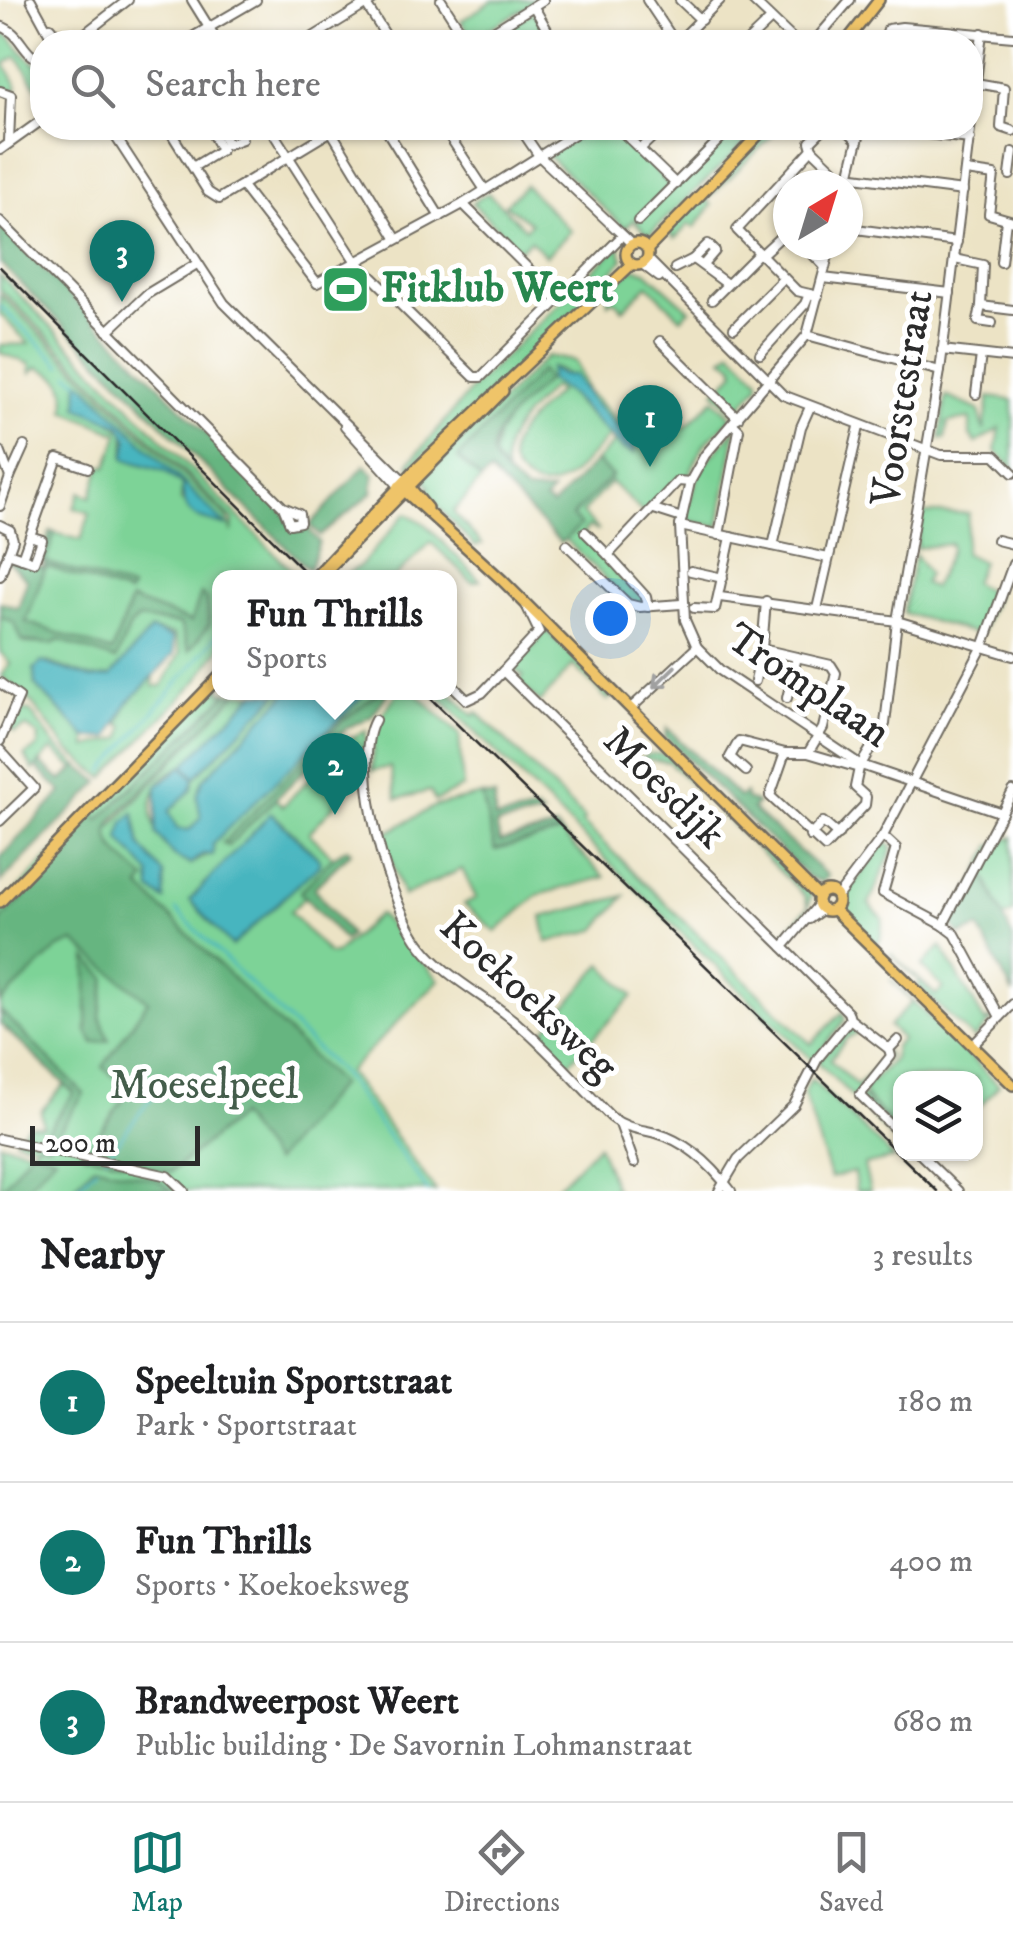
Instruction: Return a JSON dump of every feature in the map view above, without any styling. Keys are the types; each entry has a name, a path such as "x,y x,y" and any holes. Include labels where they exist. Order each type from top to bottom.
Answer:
{"main road":[{"path":"855,30 878,0"},
{"path":"324,570 753,140"},
{"path":"405,486 1013,1086"},
{"path":"0,902 212,684"}],"street":[{"path":"31,0 53,30"},
{"path":"192,0 211,30"},
{"path":"204,30 256,0"},
{"path":"441,0 460,30"},
{"path":"496,30 544,0"},
{"path":"647,0 668,30"},
{"path":"680,0 701,20"},
{"path":"690,30 720,0"},
{"path":"752,0 783,30"},
{"path":"824,30 850,0"},
{"path":"87,30 120,2"},
{"path":"325,30 367,2 383,30"},
{"path":"534,7 547,30"},
{"path":"760,30 771,19"},
{"path":"0,26 13,31 30,54"},
{"path":"983,33 1013,37"},
{"path":"983,87 1004,88 1000,126 1013,131"},
{"path":"0,91 11,95 9,140"},
{"path":"0,150 30,127"},
{"path":"118,140 195,264 237,318 405,486"},
{"path":"176,140 213,198 242,186 316,140"},
{"path":"194,168 224,145 219,140"},
{"path":"278,140 354,259 478,377 618,240"},
{"path":"339,140 396,238"},
{"path":"392,140 440,217"},
{"path":"452,140 485,190"},
{"path":"528,140 539,156 769,383 810,407 940,455 995,456 1013,474"},
{"path":"242,186 312,281 321,282 354,259 440,217 565,140"},
{"path":"631,140 676,184"},
{"path":"640,149 649,140"},
{"path":"638,220 719,140"},
{"path":"812,140 812,148 833,170"},
{"path":"851,170 858,140"},
{"name":"Voorstestraat","path":"860,766 885,724 897,620 940,370 970,140"},
{"path":"812,148 736,230 797,292 814,295"},
{"path":"1010,175 1013,152"},
{"path":"966,171 994,175 989,214 1009,220 1000,262"},
{"path":"863,182 963,190"},
{"path":"462,204 559,299"},
{"path":"0,221 283,507"},
{"path":"607,222 618,240 637,254"},
{"path":"863,230 957,242"},
{"path":"712,300 773,243"},
{"path":"675,268 693,259 708,244 716,251 703,265"},
{"path":"693,259 727,284"},
{"path":"954,259 983,265 978,321 992,323"},
{"path":"818,260 825,267"},
{"name":"Tromplaan","path":"760,354 814,295 827,260"},
{"path":"108,331 142,298 195,264"},
{"path":"734,328 784,278"},
{"path":"823,278 950,293"},
{"name":"Tromplaan","path":"814,295 807,335 705,455 690,482 681,522 681,604 697,647 720,671 860,766 1002,813"},
{"path":"980,306 1013,310"},
{"path":"807,335 940,370"},
{"path":"660,341 739,430 720,535"},
{"path":"942,350 1013,358"},
{"path":"976,394 981,355"},
{"path":"773,546 800,427 810,407"},
{"path":"817,609 859,426"},
{"path":"0,506 24,446"},
{"path":"0,451 10,477"},
{"path":"8,553 34,562 42,540 30,536 58,458 88,468"},
{"path":"608,555 678,482 690,482"},
{"path":"654,509 720,535 828,558"},
{"path":"0,525 12,534 0,576"},
{"path":"585,532 646,596 648,608"},
{"path":"694,608 711,611 720,596 731,537"},
{"path":"996,540 1013,544"},
{"path":"567,545 628,604 648,608 681,604"},
{"path":"783,947 846,883 883,836 984,644 1013,564"},
{"path":"692,571 723,578"},
{"path":"720,596 897,620 1013,656"},
{"path":"755,680 766,601"},
{"path":"457,690 468,700 482,693 537,636 537,623 525,603"},
{"path":"752,634 762,644 835,668 818,737 808,752"},
{"path":"631,708 697,647"},
{"path":"788,698 797,657"},
{"name":"Moesdijk","path":"503,671 848,1012 850,1019 889,1048"},
{"path":"0,682 19,697 0,740"},
{"name":"Koekoeksweg","path":"375,720 367,746 372,812 400,908 418,944 520,1026 620,1124 676,1142 724,1179 731,1191"},
{"path":"746,771 730,758 740,741 785,753 808,752 860,766 855,787 866,801 826,847 770,796 785,753"},
{"path":"0,750 34,788 0,821"},
{"path":"942,925 1013,791"},
{"path":"810,836 823,822 838,835"},
{"path":"883,836 896,848 883,893 956,934 1000,1017"},
{"path":"972,1046 1013,1004"},
{"path":"719,1191 738,1158 794,1104 818,1058 850,1019"},
{"path":"893,1127 860,1094 891,1056 889,1048 898,1040"},
{"path":"620,1124 634,1163"},
{"path":"0,1139 168,1176 184,1191"},
{"path":"927,1161 958,1191"}],"green space":[{"path":"493,0 538,0 487,30 466,30 461,21"},
{"path":"534,11 545,30 503,30"},
{"path":"1,31 30,59 30,77 17,56 5,64 18,87 13,92 0,86"},
{"path":"571,140 626,140 671,186 625,228 547,155"},
{"path":"722,140 748,140 649,235 636,223"},
{"path":"758,140 768,140 707,200 712,205 694,228 689,224 675,239 667,231"},
{"path":"525,185 571,231 546,256 530,240 520,250 472,203 488,193 525,229 531,223 505,205"},
{"path":"0,225 278,505 293,525 304,524 319,542 309,570 0,263"},
{"path":"619,245 623,260 543,345 411,467 408,464 476,384"},
{"path":"633,268 646,271 690,310 681,318 648,285 623,309 613,299 608,303 607,293"},
{"path":"0,275 291,570 212,570 212,659 197,681 104,778 68,750 27,697 1,676 10,663 0,652 0,617 14,622 25,643 52,644 60,640 116,660 130,626 138,619 180,624 187,646 210,624 207,600 192,622 131,600 112,652 26,622 46,566 128,594 130,589 45,562 55,533 81,540 90,513 74,508 80,492 91,497 101,466 107,467 119,434 65,411 64,388 53,375 38,367 31,373 30,364 0,353 0,345 29,344 0,314 0,294 228,519 232,533 233,520 0,289","holes":["79,381 225,525 181,501 182,485 165,471 124,459 126,433 107,418 78,407","151,630 174,635 180,653 162,686 153,686 154,676 126,705 119,724 124,726 122,738 87,747 87,738 35,685 47,662 92,678 111,676"]},
{"path":"732,351 759,379 759,385 735,412 715,392 735,372 734,365 723,358"},
{"path":"547,356 575,361 588,392 646,448 672,419 681,428 687,426 714,399 732,417 704,445 689,475 678,478 645,515 611,482 582,513 599,531 589,527 583,533 619,576 643,597 643,604 624,597 565,539 580,525 572,516 612,476 596,461 614,443 610,436 564,481 544,486 526,480 515,469 513,445 529,421 559,391 552,387 511,436 504,460 506,473 493,457 498,434 540,371 458,458 481,480 453,512 482,544 475,546 425,493 430,487 423,478","holes":["553,368 577,379 592,402 635,443 620,446 564,390"]},
{"path":"541,370 547,380 496,436 493,456 498,466 525,491 552,492 545,500 552,506 596,461 612,476 572,516 581,525 561,543 490,472 481,480 458,458"},
{"path":"946,396 979,410 984,431 989,397 1013,400 1013,469 996,451 1000,428 976,443 970,436 970,419 948,422 945,439 940,439"},
{"path":"736,428 719,527 689,521 686,512 701,468"},
{"path":"365,465 374,475 372,493 320,536 310,525"},
{"path":"406,513 425,524 480,580 472,582 431,542 402,570 353,570"},
{"path":"923,513 969,513 964,553 982,562 973,582 996,595 981,635 903,613 915,554 928,574 924,583 933,588 951,550 951,544 916,548"},
{"path":"51,531 55,533 46,562 131,589 129,594 46,566 26,622 112,652 131,600 191,622 201,594 207,600 210,624 189,651 180,624 138,619 130,626 116,660 60,640 52,644 22,641 14,622 0,617 0,602 18,608 27,580 8,561 10,556 43,568 45,562 39,560"},
{"path":"544,628 613,695 608,700 573,665 540,703 520,683 523,676 511,667 538,642"},
{"path":"212,691 212,700 221,700 99,820 92,813"},
{"name":"Moeselpeel","path":"221,700 230,700 112,821 109,838 118,853 146,879 140,887 340,1084 274,1162 239,1116 171,1172 84,1154 130,1090 103,1067 148,1001 74,942 57,949 0,1003 0,921 67,854 60,846 92,813 99,820"},
{"name":"Moeselpeel","path":"230,700 249,700 202,751 163,778 153,797 157,832 171,851 190,864 213,852 213,843 359,700 369,700 343,720 223,843 228,846 275,799 283,806 344,742 366,730 364,775 336,795 337,802 309,833 333,857 301,892 305,897 290,912 329,954 335,954 379,914 439,980 348,1072 436,1191 0,1191 0,1143 31,1150 37,1144 15,1140 29,1124 43,1126 41,1111 65,1084 74,1093 0,1014 0,907 60,846 67,854 106,832","holes":["272,813 319,859 319,865 232,946 190,900"]},
{"path":"271,700 280,700 203,780 201,818 189,830 177,829 169,811 191,790 195,777"},
{"path":"369,700 383,700 371,717 348,727 228,846 223,843 343,720"},
{"path":"392,700 423,700 459,734 463,787 435,801 430,791 397,799 390,767 372,771 375,726"},
{"path":"442,700 457,700 474,716 477,712 585,819 582,822 811,1044 843,1012 845,1020 813,1061"},
{"path":"18,710 30,711 55,745 78,766 75,770 52,749 33,770 25,755 38,747 39,736 26,727 14,733 10,728"},
{"path":"667,728 739,797 745,793 746,799 758,803 752,809 828,876 822,882 808,877 665,737"},
{"path":"670,754 812,893 806,916 787,937 776,936 763,923 783,935 808,907 805,896 669,762 640,758"},
{"path":"40,762 61,781 78,766 100,782 0,883 0,858 62,792 36,767"},
{"path":"482,795 495,850 560,833 605,877 538,895 496,932 464,904 476,898 462,869 403,896 383,835 435,806"},
{"path":"482,796 495,796 495,819 536,810 542,815 496,825 500,842 556,828 560,833 495,850"},
{"path":"1013,837 1013,913 1003,918 981,867 992,845"},
{"path":"885,842 893,848 869,904 883,919 880,941 874,944 842,909 846,894"},
{"path":"347,848 351,852 314,888 350,935 344,940 300,892"},
{"path":"981,867 1013,939 1013,994 979,928 960,935 952,925"},
{"path":"625,896 596,930 547,942 542,917"},
{"path":"941,946 985,1022 995,1017 974,1039 917,986 919,981 890,953 936,995 943,988 922,966"},
{"path":"87,958 106,978 100,1016 109,1040 94,1043 87,1032"},
{"path":"602,964 633,996 568,1064 540,1036"},
{"path":"890,979 999,1085 983,1102 983,1071 893,1071 893,1125 865,1096 865,1088 894,1059 895,1046 902,1039 889,1026 912,1002"},
{"path":"2,1012 84,1094 49,1145 38,1143 74,1093 0,1024"},
{"path":"850,1024 864,1030 847,1038 830,1060 857,1086 887,1055 884,1048 888,1056 858,1092 893,1129 893,1139 818,1062"},
{"path":"811,1079 893,1157 864,1165 870,1191 856,1191 854,1172 830,1178 804,1093"},
{"path":"598,1145 616,1191 553,1191"},
{"path":"31,1150 55,1156 24,1191 0,1191"},
{"path":"94,1165 155,1179 173,1190 70,1191"}],"water":[{"path":"550,368 561,375 574,375 592,402 635,443 634,453 623,449 572,396 549,380"},
{"path":"79,381 227,526 189,511 182,485 165,471 124,459 128,440 120,425 78,407"},
{"path":"151,630 172,638 174,654 126,705 109,738 87,738 35,685 34,669 42,662 92,678 111,676"},
{"path":"248,700 272,700 195,777 184,765"},
{"path":"280,700 359,700 213,843 213,855 203,854 190,864 174,856 156,833 157,786 182,766 194,778 191,790 169,811 177,829 189,830 201,818 197,796 203,780"},
{"path":"134,813 140,845 164,874 165,900 151,890 150,874 119,838 124,822"},
{"path":"271,813 319,859 319,865 232,946 190,900"}],"waterway":[{"path":"0,306 62,366"},
{"path":"69,374 79,382"},
{"path":"104,771 212,642"},
{"path":"176,910 274,1007"},
{"path":"276,1009 343,1075 428,1191"},
{"path":"106,1157 165,1080"},
{"path":"73,1191 96,1168"}],"railway":[{"path":"0,267 303,570"},
{"path":"432,700 937,1191"}],"place":[{"name":"Fitklub Weert","path":"346,289"},
{"name":"Brandweerpost Weert","path":"122,302"},
{"name":"Speeltuin Sportstraat","path":"650,467"},
{"name":"Fun Thrills","path":"335,815"}]}
